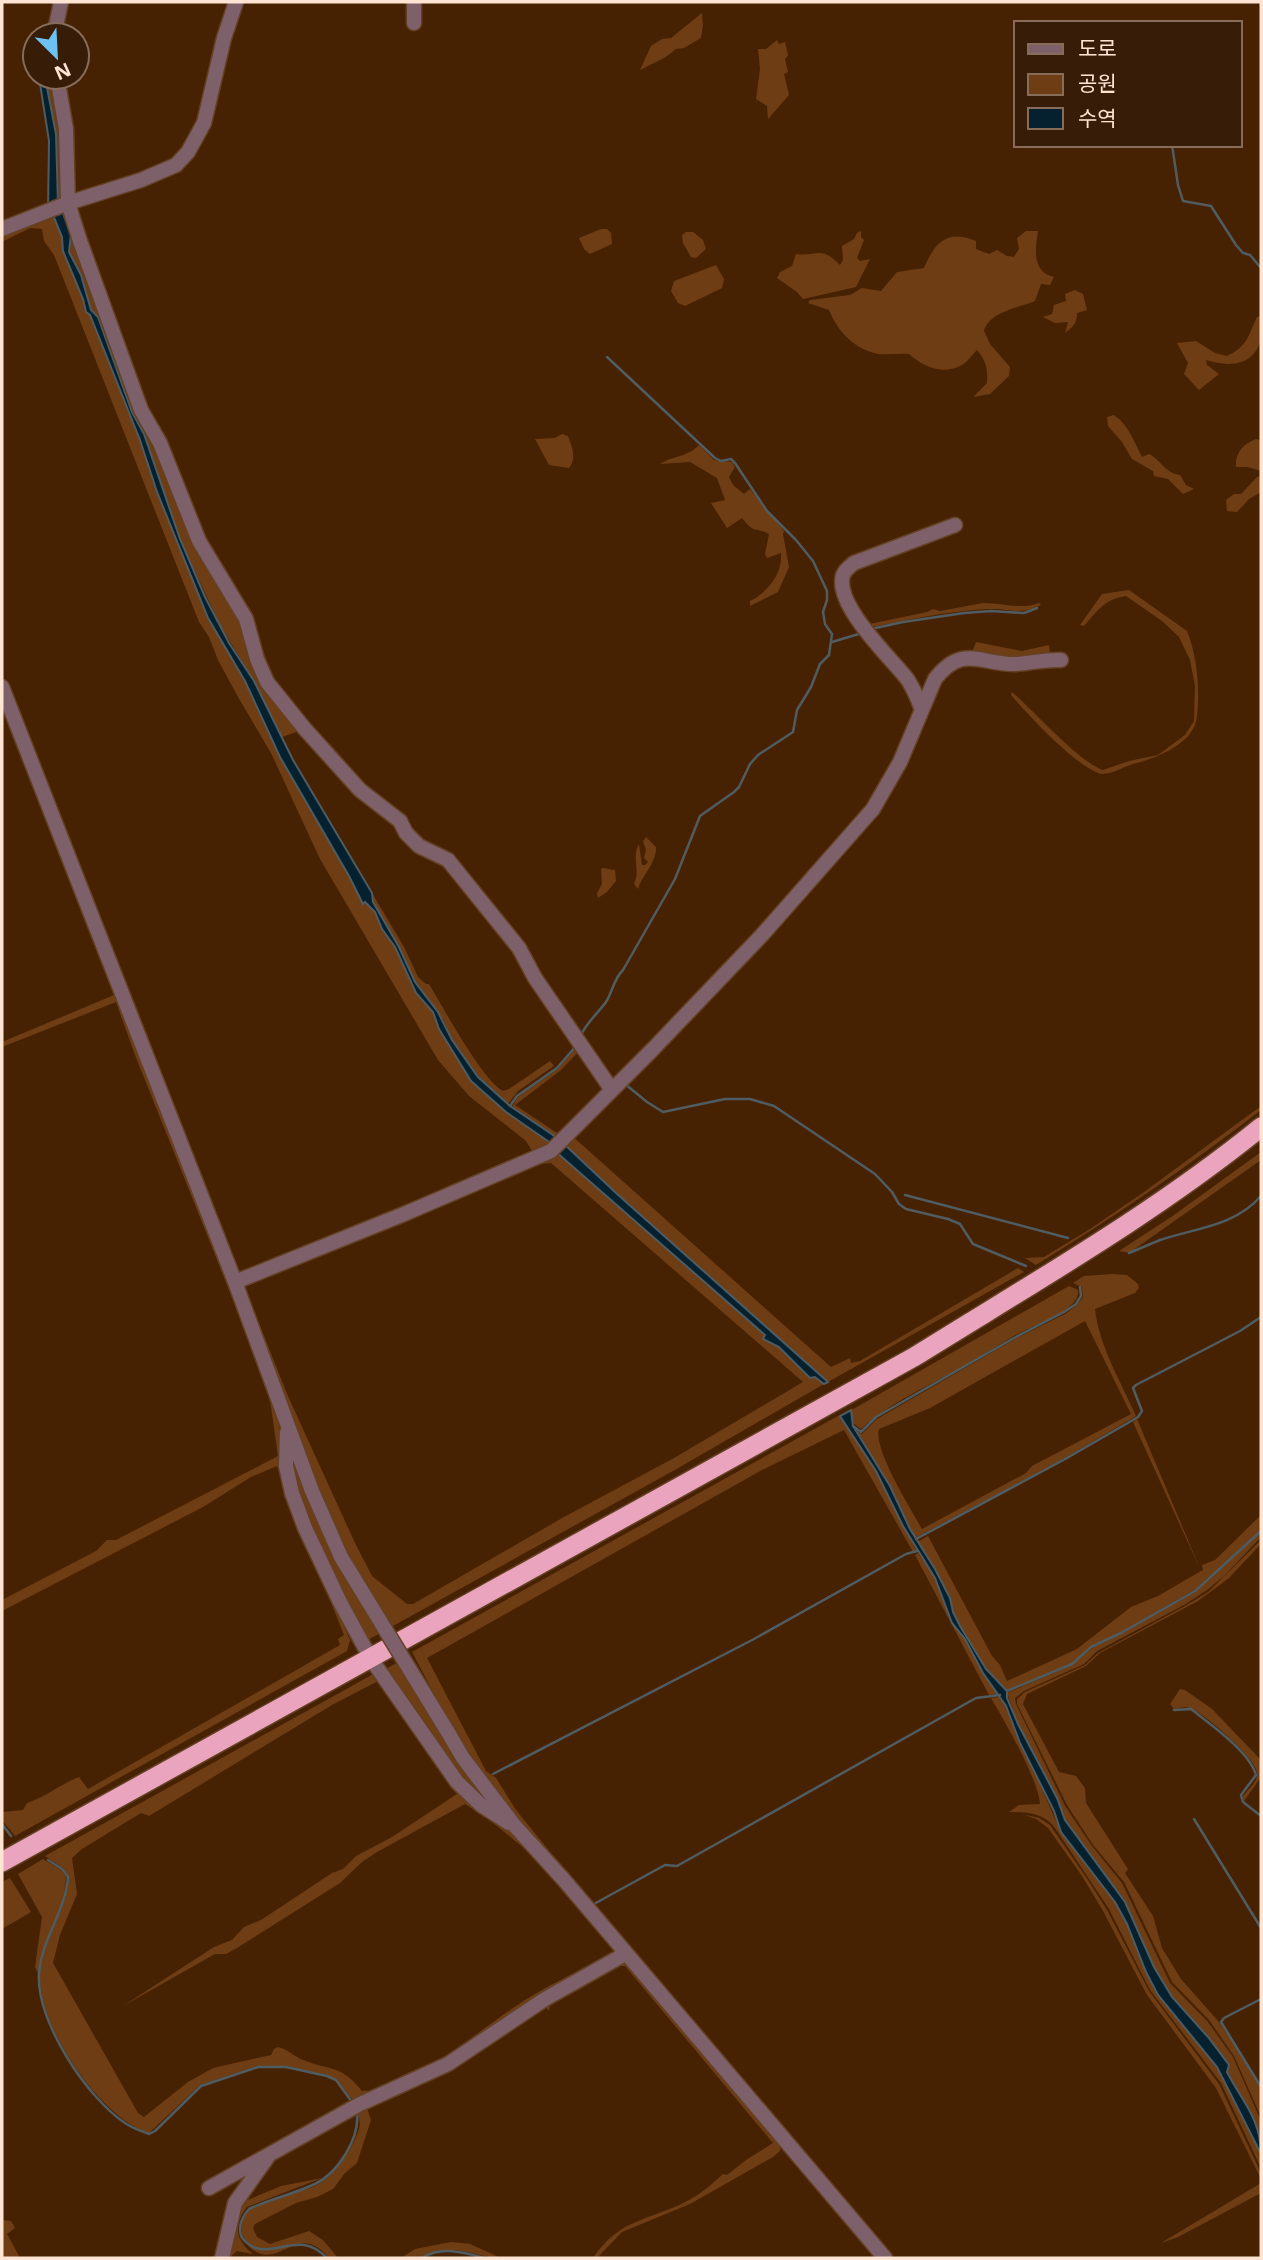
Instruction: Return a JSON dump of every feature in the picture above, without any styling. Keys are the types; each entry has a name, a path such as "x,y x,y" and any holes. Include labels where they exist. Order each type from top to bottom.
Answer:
{"highway":[{"path":"2,1863 914,1357 1083,1252 1219,1161 1261,1127"}],"street":[{"path":"57,21 61,2"},
{"path":"2,229 176,165 188,152 204,123 224,38 236,2"},
{"path":"414,2 414,23"},
{"path":"59,91 66,129 68,203 141,410 160,443 199,541 246,619 257,659 267,682 360,790 400,821 406,833 419,846 448,860 519,948 535,978 612,1090"},
{"path":"922,710 906,678 852,612 842,579 845,571 854,563 955,525"},
{"path":"235,1282 551,1151 762,935 873,809 900,762 935,679 943,669 960,659 981,657 1015,664 1043,659 1061,660"},
{"path":"2,687 235,1282 312,1492 341,1557 463,1758 513,1825 565,1880 885,2258"},
{"path":"287,1424 286,1466 292,1493 328,1577 371,1659 457,1782 481,1805 513,1825"},
{"path":"209,2188 360,2104 448,2064 536,2004 625,1954"},
{"path":"222,2258 235,2203 270,2154"}],"green space":[{"path":"702,13 701,38 640,70 651,46 662,39 671,38"},
{"path":"777,40 779,44 785,42 788,55 785,59 788,72 784,74 789,95 768,119 767,106 756,99 760,69 758,49 766,49"},
{"path":"48,91 56,91 63,132 63,197 58,204 56,134"},
{"path":"68,208 108,327 248,635 302,730 282,737 254,681 220,625 180,539 144,434 132,412 91,311 81,275 69,252 71,234 62,211"},
{"path":"53,215 62,237 63,251 86,312 90,315 102,343 157,492 208,618 245,681 280,757 362,903 365,901 375,912 416,993 432,1012 439,1029 471,1080 506,1112 552,1144 535,1156 526,1141 469,1096 438,1060 320,859 271,753 199,622 54,255 44,241 42,229 30,228 2,242 2,232"},
{"path":"607,229 611,233 612,244 590,254 584,249 579,238"},
{"path":"861,231 864,240 857,258 860,261 870,259 856,287 803,299 777,278 780,272 792,266 796,254 828,255 840,265 843,260 842,246"},
{"path":"1026,231 1038,231 1038,265 1054,277 1050,285 1041,284 1035,301 998,315 987,325 984,331 990,344 1010,367 1009,376 990,394 973,397 987,383 986,365 977,350 963,365 946,370 926,365 909,354 870,352 848,339 829,310 808,303 810,300 850,295 862,288 881,291 897,272 924,268 938,245 950,237 976,241 976,249 989,254 997,250 1014,257 1019,249 1017,238"},
{"path":"693,232 703,240 706,249 696,258 691,257 683,243 682,235"},
{"path":"716,265 724,279 722,288 685,306 678,303 671,291 674,281"},
{"path":"1075,290 1083,294 1087,310 1077,313 1074,324 1065,333 1068,322 1055,323 1043,317 1052,314 1054,305 1066,301 1065,294"},
{"path":"1261,316 1261,339 1253,355 1239,363 1231,364 1206,360 1207,365 1219,374 1199,390 1184,374 1188,363 1177,343 1196,341 1215,353 1227,356 1243,344 1257,317"},
{"path":"1114,415 1127,429 1142,457 1149,454 1171,472 1180,475 1186,485 1194,489 1183,494 1168,479 1154,476 1153,471 1132,459 1108,426 1107,417"},
{"path":"562,434 568,436 572,448 573,460 569,468 549,465 535,439 555,438"},
{"path":"1256,439 1261,440 1261,471 1236,467 1241,450"},
{"path":"699,445 714,460 732,462 735,467 729,477 733,485 744,494 750,489 784,531 789,567 778,592 750,606 750,601 773,582 781,553 767,558 765,554 769,534 752,528 742,518 727,528 711,503 725,500 717,478 690,462 660,464 690,452"},
{"path":"1258,476 1261,480 1261,492 1249,499 1237,512 1227,511 1226,500 1234,494 1241,494"},
{"path":"1129,590 1187,631 1197,670 1197,718 1193,730 1170,750 1151,759 1102,774 1064,749 1011,695 1012,692 1082,757 1103,770 1158,755 1185,735 1194,721 1195,686 1190,660 1179,637 1162,621 1126,596 1107,603 1084,626 1080,625 1102,594"},
{"path":"983,603 1041,605 1020,611 973,610 868,628 865,625 933,609 940,611"},
{"path":"976,642 1022,651 1049,645 1050,652 1017,659 973,650"},
{"path":"2,695 276,1407 281,1440 304,1532 350,1640 347,1651 15,1836 2,1820 3,1812 23,1810 27,1803 79,1777 88,1789 340,1645 338,1639 344,1635 277,1466 251,1477 203,1507 2,1611 2,1600 96,1551 107,1540 116,1540 278,1456 269,1393 262,1372 116,1002 2,1047 2,1042 114,995 2,708"},
{"path":"646,837 656,847 656,852 638,889 634,884 637,873 636,854 639,844 642,865 648,862 644,858 646,850 643,841"},
{"path":"601,869 615,870 616,881 598,898 597,893 602,884"},
{"path":"372,893 404,947 418,977 429,984 474,1058 494,1084 503,1091 550,1061 554,1066 518,1091 508,1104 478,1077 452,1040 443,1019 415,982 373,902"},
{"path":"577,1046 580,1050 561,1070 515,1105 560,1135 557,1139 512,1107 518,1097 558,1069"},
{"path":"1261,1106 1261,1110 1206,1151 1094,1228 1036,1265 1025,1258 1044,1257 1090,1229"},
{"path":"571,1135 831,1367 850,1358 851,1363 860,1361 1018,1268 1024,1272 828,1382 572,1153 563,1143"},
{"path":"555,1151 765,1336 764,1339 779,1347 809,1376 824,1384 364,1642 299,1504 290,1447 325,1513 259,1335 243,1283 287,1394 355,1543 372,1576 407,1604 413,1604 564,1517 674,1458 803,1382 551,1163 530,1165"},
{"path":"1261,1152 1261,1160 1129,1253 1119,1251 1174,1215"},
{"path":"1127,1275 1138,1284 1139,1288 1135,1293 1095,1309 1101,1337 1136,1416 1065,1458 915,1538 890,1486 857,1431 862,1434 877,1419 1015,1339 1065,1314 1083,1297 1082,1287 1073,1283 1084,1276","holes":["1085,1321 1131,1414 1032,1466 1026,1473 922,1529 894,1479 879,1438 879,1429 930,1408"]},
{"path":"1069,1286 1078,1290 1077,1296 1072,1304 1059,1314 1012,1337 897,1402 861,1429 853,1423 851,1410"},
{"path":"838,1416 876,1471 916,1550 913,1552 844,1430 762,1470 427,1658 486,1771 496,1778 516,1810 594,1906 518,1825 462,1747 412,1652"},
{"path":"1137,1419 1201,1571 1133,1422"},
{"path":"1261,1515 1261,1530 1194,1590 1120,1633 1091,1646 1072,1663 1006,1691 986,1669 960,1626 950,1598 917,1542 928,1536 1007,1681 1077,1649 1131,1607 1158,1596 1203,1570 1202,1565 1215,1560"},
{"path":"1261,1532 1261,1537 1207,1590 1097,1651 1084,1664 1024,1691 1015,1698 1065,1806 1122,1883 1170,1983 1208,2022 1233,2057 1261,2121 1261,2136 1248,2107 1227,2072 1229,2065 1172,1997 1154,1967 1125,1902 1065,1820 1057,1798 1018,1724 1007,1693 1072,1665 1092,1648 1195,1592"},
{"path":"1261,1540 1261,1544 1229,1578 1198,1601 1100,1653 1086,1666 1027,1694 1023,1704 1059,1772 1076,1776 1085,1788 1086,1803 1128,1869 1125,1873 1153,1916 1162,1948 1181,1979 1219,2022 1249,2066 1261,2089 1261,2117 1234,2056 1209,2020 1172,1982 1124,1882 1093,1845 1067,1805 1017,1704 1017,1699 1025,1692 1085,1665 1098,1653 1208,1592"},
{"path":"918,1553 935,1578 952,1623 999,1694 989,1695 915,1555"},
{"path":"402,1660 490,1803 476,1798 384,1670"},
{"path":"377,1672 425,1742 535,1857 491,1821 465,1804 377,1852 340,1883 237,1948 226,1954 215,1954 123,2006 214,1947 232,1940 244,1927 261,1920 332,1873 343,1869 356,1856 392,1837 457,1794 378,1681 332,1705 149,1816 141,1813 82,1849 72,1858 77,1894 60,1935 53,1963 138,2113 144,2117 188,2082 213,2068 271,2055 278,2047 303,2060 341,2072 362,2091 380,2088 400,2081 440,2059 537,1993 612,1953 611,1957 463,2051 355,2103 337,2080 327,2075 287,2066 257,2066 200,2085 149,2133 130,2124 92,2090 75,2068 49,2019 42,1996 40,1975 45,1950 64,1902 69,1877 63,1868 45,1856"},
{"path":"1180,1689 1212,1709 1261,1760 1261,1777 1244,1801 1243,1796 1256,1779 1255,1766 1229,1737 1206,1718 1188,1707 1174,1709 1170,1704"},
{"path":"1001,1697 1061,1832 1115,1902 1158,1995 1217,2067 1252,2133 1261,2154 1261,2168 1221,2083 1150,1990 1109,1909 1055,1828 1040,1816 1009,1812 1019,1805 1040,1804 1034,1781 991,1698"},
{"path":"1022,1814 1039,1818 1050,1825 1088,1880 1107,1910 1149,1991 1219,2084 1261,2173 1261,2179 1216,2088 1147,1995 1082,1876 1048,1828 1036,1819"},
{"path":"43,1859 61,1870 66,1877 59,1913 38,1973 35,1967 42,1917 18,1874"},
{"path":"10,1878 31,1912 2,1929 2,1882"},
{"path":"623,1962 627,1963 781,2145 780,2151 773,2157 690,2204 622,2232 597,2258 593,2258 614,2235 636,2222 689,2200 723,2174 727,2175 773,2143 625,1966 619,1966 550,2005 549,2011 543,2003"},
{"path":"366,2105 371,2120 357,2163 333,2189 296,2203 255,2224 253,2228 257,2237 270,2244 309,2231 323,2240 338,2258 329,2258 319,2248 302,2243 270,2254 261,2254 249,2247 241,2229 248,2211 313,2187 328,2177 352,2146 360,2127 358,2108"},
{"path":"273,2158 245,2201 281,2186 322,2178 247,2207 240,2220 238,2232 242,2243 253,2254 237,2251 229,2258 224,2258 233,2216"},
{"path":"1261,2183 1261,2193 1178,2237 1161,2243"},
{"path":"2,2220 11,2221 15,2228 7,2234 19,2256 15,2258 2,2258"},
{"path":"451,2242 470,2244 501,2258 445,2250 418,2258 401,2258 415,2249"}],"water":[{"path":"41,91 48,91 56,134 58,204 48,209 49,141"},
{"path":"62,211 71,234 69,252 81,275 91,310 98,317 132,412 144,434 180,539 205,597 229,643 254,681 293,760 372,893 373,902 399,947 415,982 438,1012 452,1040 478,1077 510,1106 557,1139 552,1144 506,1112 471,1081 439,1029 433,1012 416,993 375,912 365,902 363,904 280,757 245,681 208,618 157,492 140,440 63,251 62,237 53,215"},
{"path":"563,1143 828,1382 824,1384 815,1377 810,1378 779,1347 763,1339 765,1335 555,1151"},
{"path":"851,1410 853,1426 890,1486 910,1529 935,1569 960,1626 986,1669 1007,1691 1007,1698 1018,1724 1057,1798 1065,1820 1125,1902 1154,1967 1172,1997 1229,2065 1227,2072 1258,2130 1261,2154 1217,2067 1158,1995 1115,1902 1061,1832 1006,1706 983,1673 965,1639 952,1623 935,1578 903,1526 876,1471 840,1416"}],"waterway":[{"path":"1172,147 1183,201 1211,206 1236,245 1243,253 1250,255 1261,268"},
{"path":"581,1035 606,1002 617,978 675,879 700,816 739,787 750,764 758,755 793,732 797,710 811,687 820,664 829,655 832,634 825,624 823,612 827,591 813,561 767,511 735,463 731,459 721,461 715,458 607,357"},
{"path":"871,629 964,613 1024,613 1037,608"},
{"path":"832,642 862,633"},
{"path":"510,1106 517,1096 557,1068 576,1046"},
{"path":"625,1084 663,1112 725,1099 750,1099 774,1106 875,1174 906,1209 960,1224 973,1244 1026,1266"},
{"path":"905,1195 1068,1238"},
{"path":"1129,1253 1160,1240 1227,1220 1251,1206 1261,1196"},
{"path":"853,1426 861,1432 876,1417 1064,1312 1076,1304 1081,1296 1080,1287"},
{"path":"916,1539 1138,1417 1142,1411 1133,1388 1136,1385 1240,1331 1261,1317"},
{"path":"1007,1691 1072,1664 1091,1647 1195,1591 1261,1531"},
{"path":"493,1774 754,1639 906,1554 917,1551"},
{"path":"594,1904 665,1865 677,1866 976,1698 1000,1695"},
{"path":"1174,1710 1191,1709 1246,1757 1256,1775 1241,1795 1243,1802 1261,1816"},
{"path":"1194,1819 1261,1928"},
{"path":"2,1824 11,1836"},
{"path":"48,1860 62,1869 68,1877 63,1902 41,1961 40,1993 46,2014 67,2057 95,2096 110,2111 128,2125 149,2134 201,2086 258,2067 286,2067 327,2076 336,2080 352,2102"},
{"path":"1261,1999 1221,2022 1261,2087"},
{"path":"327,2258 304,2245 256,2248 242,2238 240,2227 249,2209 315,2184 332,2172 351,2144 357,2113"},
{"path":"422,2258 444,2251 484,2258"}]}
